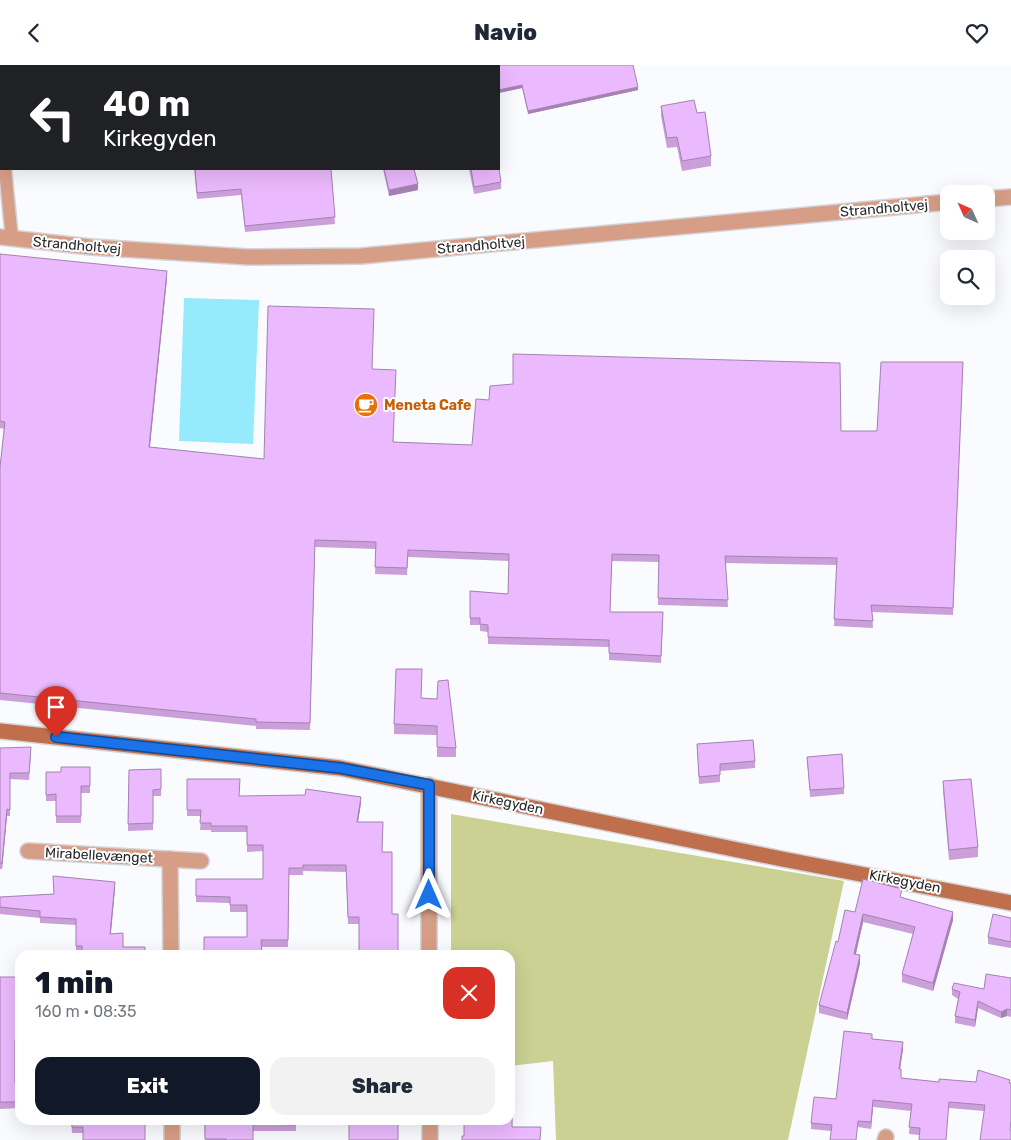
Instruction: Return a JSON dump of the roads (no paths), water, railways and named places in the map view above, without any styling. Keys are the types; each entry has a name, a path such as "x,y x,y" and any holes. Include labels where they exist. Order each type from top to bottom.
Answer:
{"street":[{"path":"995,198 1011,197"},
{"name":"Strandholtvej","path":"6,238 91,247 248,257 361,256 940,203"},
{"name":"Kirkegyden","path":"0,731 340,768 773,857 1011,903"},
{"path":"429,785 429,950"},
{"name":"Mirabellevænget","path":"28,851 201,861"},
{"name":"Mirabellevænget","path":"170,859 170,950"},
{"path":"172,1125 172,1140"},
{"path":"430,1125 430,1140"}],"lane":[{"name":"Strandholtvej","path":"5,170 6,238"}],"water":[{"path":"184,298 259,300 253,444 179,441"}],"place":[{"name":"Meneta Cafe","path":"366,405"}]}
